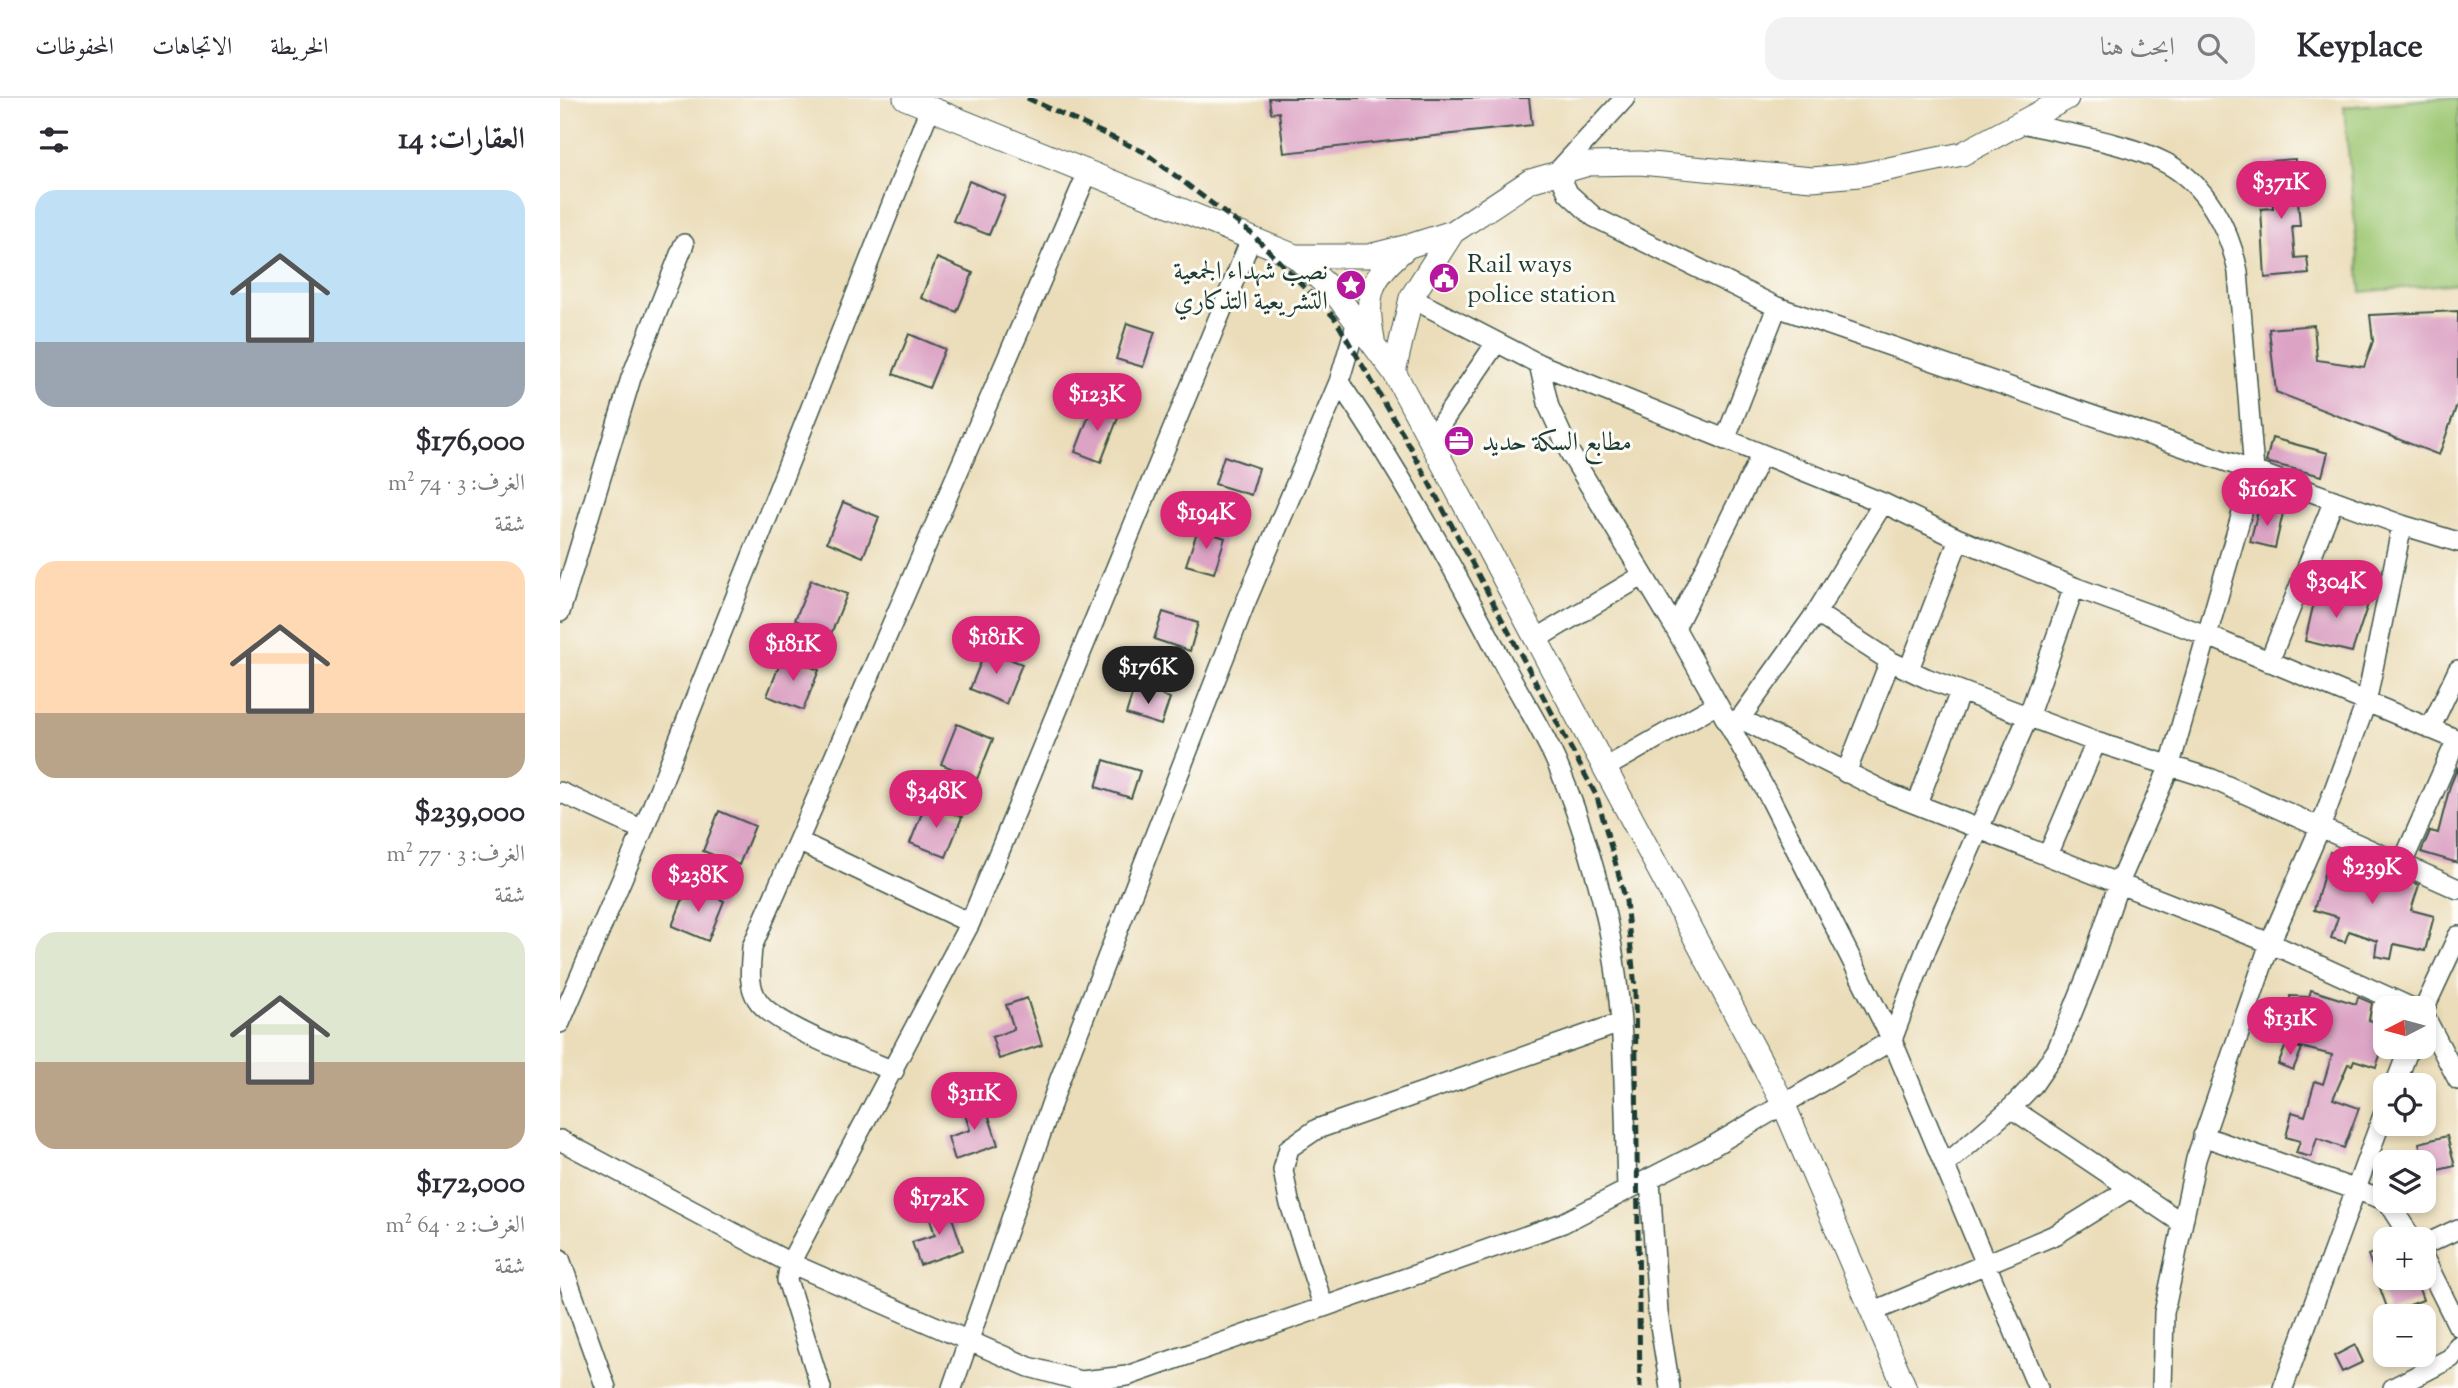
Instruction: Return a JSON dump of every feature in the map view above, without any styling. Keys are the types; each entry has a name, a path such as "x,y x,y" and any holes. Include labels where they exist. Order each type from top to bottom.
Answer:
{"street":[{"path":"905,98 1295,256 1369,256 1409,246 1453,232 1530,181 1589,164 1640,163 1812,179 1859,174 1962,154 2067,98"},
{"path":"1558,171 1625,98"},
{"path":"560,1023 643,830 930,108"},
{"path":"1945,1165 2011,1108 2033,1085 2057,1050 2089,971 2119,883 2169,768 2254,471 2238,272 2232,244 2213,207 2168,163 2139,152 2022,123"},
{"path":"1558,171 1568,193 1594,217 1777,307 2254,471 2402,525 2458,542"},
{"path":"894,1072 802,1032 758,1002 750,982 752,947 1088,172"},
{"path":"1394,372 1411,298 1453,232"},
{"path":"821,1388 787,1280 790,1263 894,1072 970,923 1251,239"},
{"path":"560,612 631,378 684,244"},
{"path":"1373,342 1368,314 1374,279 1409,246"},
{"path":"1295,256 1335,293 1394,372 1783,1102 1905,1388"},
{"path":"1411,298 1539,364 1882,503 1959,539 2074,587 2206,635 2458,739 2402,866"},
{"path":"1725,440 1777,307"},
{"path":"952,1388 1065,1066 1244,606 1339,382 1357,321"},
{"path":"1430,440 1496,343"},
{"path":"1539,364 1549,407 1570,453 1675,628 1715,705 1735,724 1917,804 2270,943 2386,996"},
{"path":"1339,382 1410,490 1555,758 1581,827 1602,897 1614,964 1620,1023 1627,1191"},
{"path":"1675,628 1761,456"},
{"path":"2269,662 2334,500"},
{"path":"1735,724 1816,612 1882,503"},
{"path":"2162,1388 2164,1313 2203,1136 2270,943 2320,828 2366,703 2402,525"},
{"path":"1909,669 1959,539"},
{"path":"1536,639 1642,576"},
{"path":"560,1140 790,1263 1029,1367 1081,1381 1127,1376 1563,1223 1713,1146 1783,1102 1892,1040 1927,947 2028,717 2074,587"},
{"path":"1816,612 1890,661 1960,692 2169,768 2212,779 2458,889"},
{"path":"1846,773 1890,661"},
{"path":"2430,729 2458,670"},
{"path":"1917,804 1960,692"},
{"path":"1605,768 1715,705"},
{"path":"1735,724 1892,1040 2038,1388"},
{"path":"2048,855 2096,742"},
{"path":"560,792 643,830"},
{"path":"798,841 970,923"},
{"path":"2430,996 2458,936"},
{"path":"1323,1305 1289,1201 1283,1170 1289,1148 1317,1129 1620,1023"},
{"path":"2436,1038 2458,1080"},
{"path":"2011,1108 2182,1223"},
{"path":"2203,1136 2373,1196"},
{"path":"2283,1388 2375,1136"},
{"path":"1650,1178 1658,1313 1670,1388"},
{"path":"1872,1312 2057,1234 2129,1189"},
{"path":"2436,1239 2458,1229"},
{"path":"560,1259 606,1388"},
{"path":"2436,1282 2458,1326"},
{"path":"2393,1388 2451,1358 2458,1346"}],"green space":[{"path":"2458,98 2458,283 2361,292 2344,107"}],"building":[{"path":"1269,98 1529,98 1532,125 1284,153 1279,112 1271,113"},
{"path":"2295,159 2300,226 2292,226 2295,258 2307,257 2309,274 2265,278 2261,209 2273,208 2271,177 2257,177 2256,162"},
{"path":"969,181 1005,196 989,235 953,221"},
{"path":"937,258 973,273 957,312 921,298"},
{"path":"2458,311 2458,402 2439,455 2276,392 2269,329 2314,325 2317,360 2364,367 2373,341 2370,315"},
{"path":"1127,323 1155,332 1143,367 1116,359"},
{"path":"909,334 945,349 929,388 893,374"},
{"path":"1093,405 1119,415 1101,462 1075,452"},
{"path":"2272,438 2328,453 2322,476 2266,462"},
{"path":"1224,456 1259,468 1251,495 1215,484"},
{"path":"843,502 879,517 863,557 827,542"},
{"path":"2259,507 2283,513 2275,548 2250,542"},
{"path":"1198,529 1225,538 1214,573 1186,565"},
{"path":"811,580 847,594 831,634 795,620"},
{"path":"2317,589 2369,601 2352,652 2305,641"},
{"path":"1163,612 1198,623 1190,651 1154,639"},
{"path":"986,649 1022,664 1006,704 970,689"},
{"path":"783,656 819,670 803,710 767,696"},
{"path":"1135,686 1170,698 1161,725 1126,714"},
{"path":"957,724 993,739 977,779 941,764"},
{"path":"1104,760 1140,771 1131,798 1096,787"},
{"path":"2458,767 2458,863 2421,852 2430,831 2438,833 2450,786"},
{"path":"926,803 962,817 946,857 910,843"},
{"path":"719,811 755,826 739,865 703,851"},
{"path":"2330,852 2357,857 2377,866 2374,877 2403,886 2405,879 2419,885 2411,910 2434,916 2425,951 2394,944 2391,959 2375,956 2377,941 2349,931 2345,942 2331,938 2338,917 2314,910"},
{"path":"688,886 724,901 708,941 672,926"},
{"path":"2311,990 2356,1004 2358,997 2372,1003 2369,1020 2373,1021 2373,1059 2379,1059 2376,1067 2354,1060 2352,1065 2348,1064 2333,1099 2359,1108 2344,1148 2317,1138 2311,1157 2296,1153 2300,1141 2286,1137 2292,1112 2305,1116 2315,1081 2323,1084 2332,1055 2297,1046 2305,1014 2290,1013 2290,996 2309,997"},
{"path":"1027,998 1042,1045 999,1059 992,1037 1014,1029 1006,1005"},
{"path":"2287,1043 2302,1049 2293,1070 2278,1064"},
{"path":"983,1098 998,1145 955,1160 948,1137 970,1130 962,1105"},
{"path":"2447,1136 2455,1166 2436,1171 2436,1150 2421,1150 2419,1143"},
{"path":"947,1203 963,1250 920,1265 912,1242 935,1235 927,1210"},
{"path":"2373,1253 2373,1269 2368,1255"},
{"path":"2381,1290 2419,1290 2423,1300 2413,1304 2386,1304"},
{"path":"2355,1345 2363,1362 2342,1372 2334,1356"}],"railway":[{"path":"1027,98 1144,152 1251,233 1334,317 1404,436 1597,797 1626,901 1635,988 1640,1388"}],"place":[{"name":"Rail ways police station","path":"1444,278"},
{"name":"نصب شهداء الجمعية التشريعية التذكاري","path":"1351,285"},
{"name":"مطابع السكة حديد","path":"1459,441"}]}
